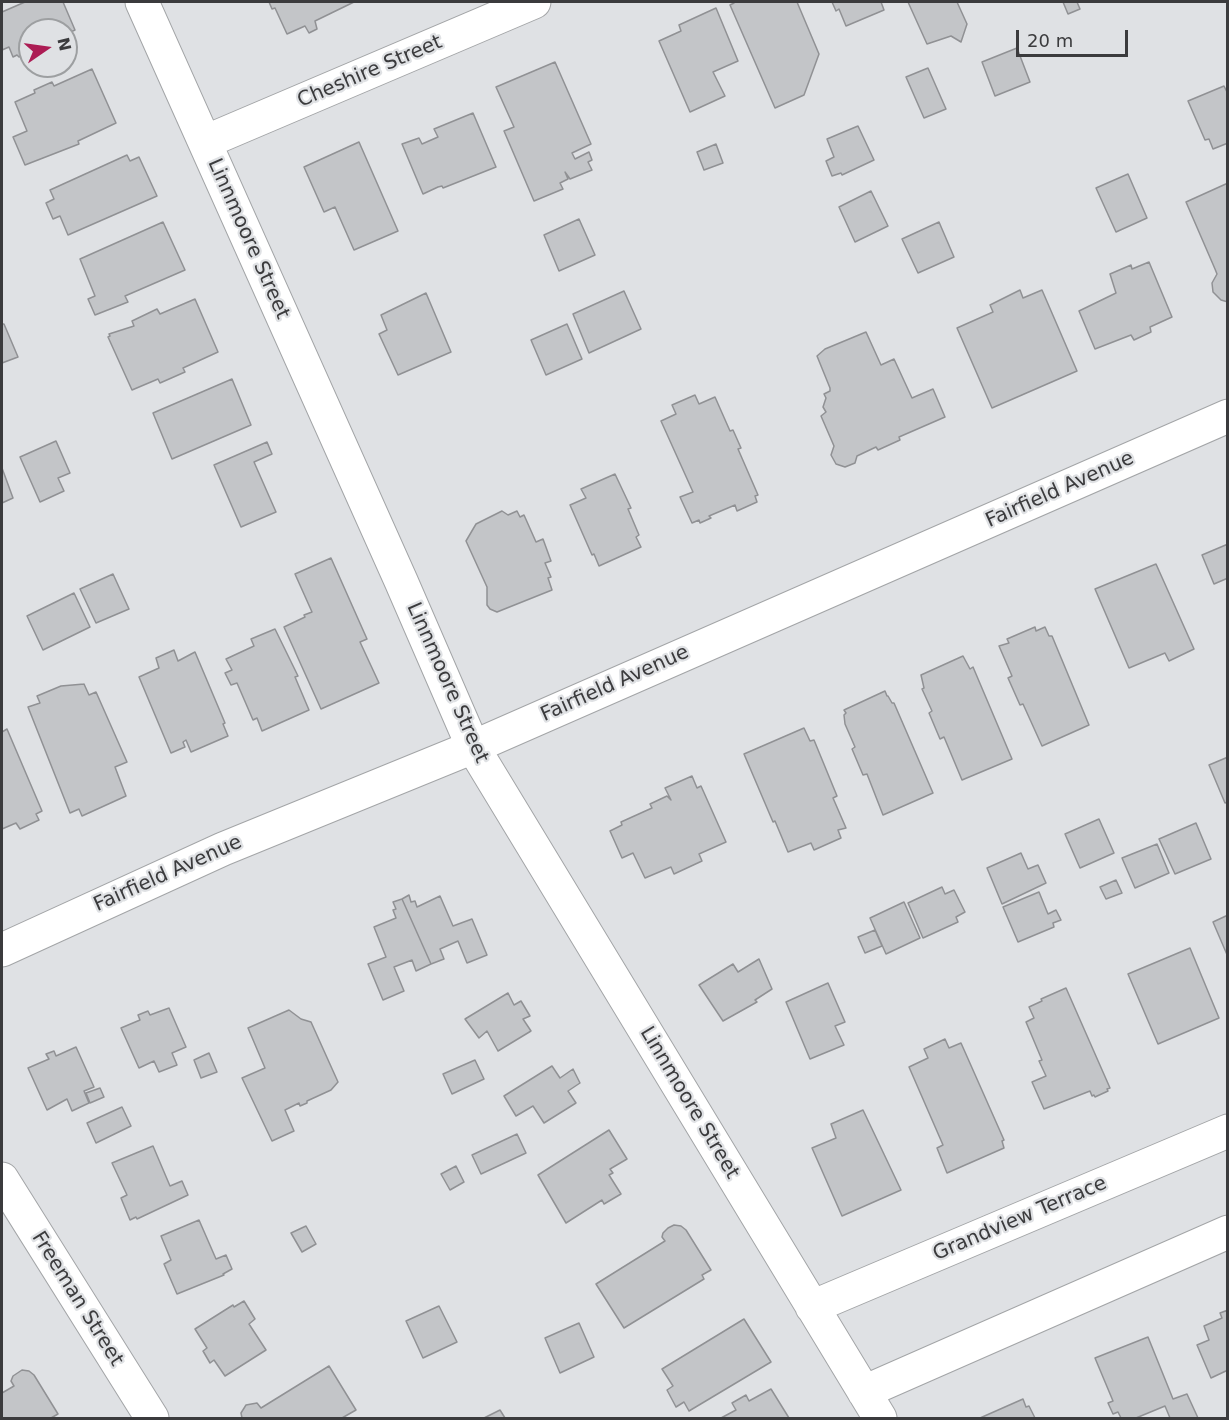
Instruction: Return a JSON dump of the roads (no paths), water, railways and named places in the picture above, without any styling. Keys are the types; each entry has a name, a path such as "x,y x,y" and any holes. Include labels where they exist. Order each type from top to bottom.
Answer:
{"street":[{"name":"Linnmoore Street","path":"142,2 392,559 473,747 872,1405"},
{"name":"Cheshire Street","path":"205,142 534,2"},
{"name":"Fairfield Avenue","path":"2,950 212,853 473,747 1227,416"},
{"name":"Grandview Terrace","path":"812,1307 1227,1131"},
{"name":"Freeman Street","path":"2,1179 152,1419"},
{"path":"872,1405 1227,1232"}]}
